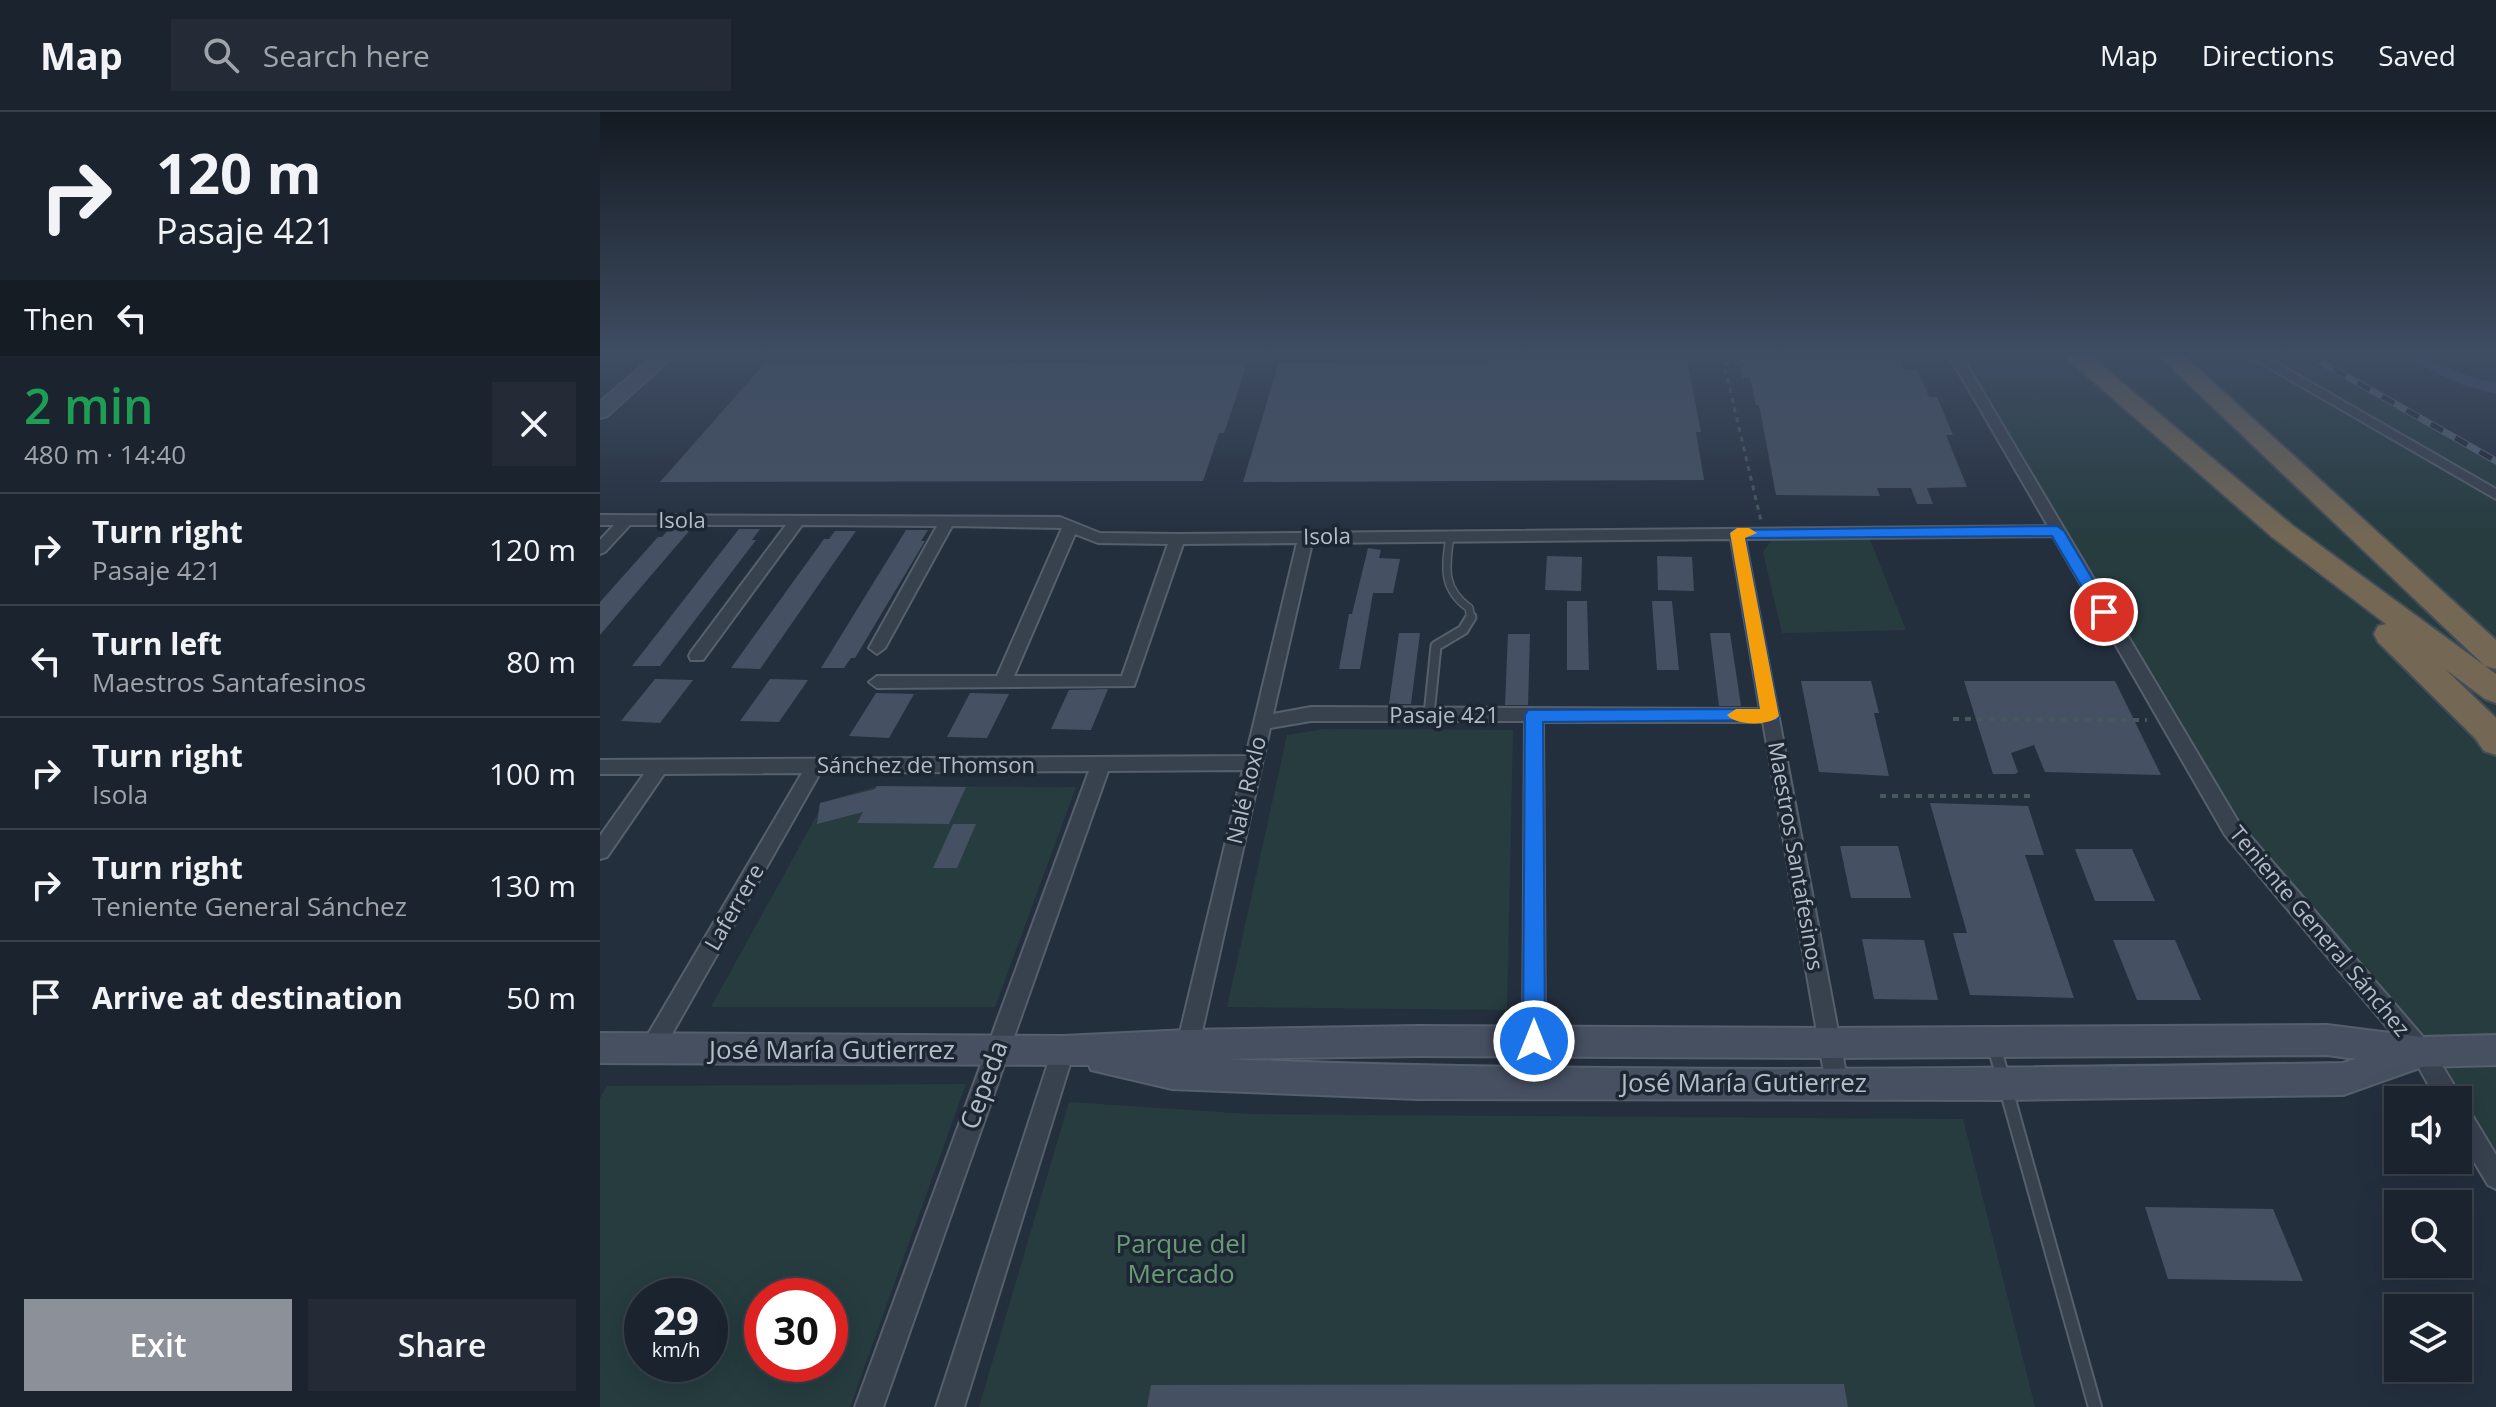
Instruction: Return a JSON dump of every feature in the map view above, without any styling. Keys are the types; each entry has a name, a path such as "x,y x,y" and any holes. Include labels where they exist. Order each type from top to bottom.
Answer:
{"highway":[{"path":"2154,415 2282,531 2487,729 2496,742"},
{"path":"2166,415 2496,660"},
{"path":"2234,415 2496,660"},
{"path":"2282,531 2496,691"}],"street":[{"name":"Teniente General Sánchez","path":"1990,415 2232,829 2422,1052 2442,1086"},
{"path":"2358,415 2496,495"},
{"name":"Isola","path":"600,520 1060,522 1098,538 1177,539 1450,535 1738,539 1763,533 2057,531"},
{"path":"600,549 626,520"},
{"path":"697,656 798,520"},
{"path":"877,648 947,521"},
{"path":"1003,682 1070,527"},
{"name":"Nalé Roxlo","path":"1188,1045 1306,536"},
{"path":"877,682 1128,682 1177,539"},
{"name":"Maestros Santafesinos","path":"1738,539 1837,1084"},
{"name":"Pasaje 421","path":"1261,723 1311,714 1770,716"},
{"path":"1534,715 1534,1041"},
{"name":"Sánchez de Thomson","path":"600,767 1252,763"},
{"name":"Cepeda","path":"869,1407 1101,764"},
{"name":"Laferrere","path":"652,1048 815,766"},
{"path":"600,851 659,767"},
{"name":"José María Gutierrez","path":"600,1048 1063,1051 1188,1045 1534,1041 2327,1040 2422,1052 2496,1050"},
{"path":"950,1407 1063,1051"},
{"name":"José María Gutierrez","path":"1063,1051 1172,1073 1418,1083 1837,1084 2343,1079 2422,1052"},
{"path":"2472,1137 2496,1177"}],"lane":[{"path":"1429,715 1436,646 1463,630 1471,620 1469,608 1454,599 1446,586 1450,535"},
{"path":"1993,1042 2095,1407"}],"path":[{"path":"1736,415 1763,533"},
{"path":"1953,719 2168,720"},
{"path":"1880,796 2034,796"}],"green space":[{"path":"1987,415 2416,415 2496,461 2496,1177 2472,1128 2472,1086 2446,1086 2232,829"},
{"path":"1869,537 1906,630 1782,633 1763,552 1773,538"},
{"path":"1324,729 1513,730 1507,1010 1227,1007 1287,735"},
{"path":"877,786 1076,787 995,1007 711,1007 819,811 820,803"},
{"path":"966,1084 850,1407 600,1407 600,1098 607,1086"},
{"name":"Parque del Mercado","path":"1069,1102 1249,1114 1963,1119 2035,1407 979,1407"}],"building":[{"path":"719,415 1230,415 1224,433 1219,433 1203,481 660,482"},
{"path":"1263,415 1698,415 1701,432 1696,432 1704,480 1243,482"},
{"path":"1761,415 1945,415 1953,435 1946,435 1967,487 1927,488 1933,504 1917,504 1911,488 1877,488 1880,496 1776,495"},
{"path":"669,529 690,530 600,635 600,602 658,537"},
{"path":"739,529 760,529 752,540 756,540 660,666 632,666"},
{"path":"906,530 928,530 921,541 925,541 855,658 851,658 844,668 821,668"},
{"path":"835,531 856,531 760,669 731,668 824,539 829,539"},
{"path":"1368,548 1381,550 1379,558 1400,559 1393,593 1373,593 1360,669 1339,669 1349,614 1352,614"},
{"path":"1547,556 1582,557 1581,591 1545,590"},
{"path":"1657,556 1692,557 1694,591 1658,590"},
{"path":"1567,601 1587,601 1589,670 1567,670"},
{"path":"1652,601 1672,601 1679,670 1657,670"},
{"path":"1399,633 1420,633 1411,704 1389,704"},
{"path":"1710,633 1730,633 1741,706 1719,706"},
{"path":"1508,634 1530,634 1528,705 1505,705"},
{"path":"655,679 693,680 660,723 621,721"},
{"path":"770,679 808,680 779,722 740,721"},
{"path":"1801,681 1871,681 1879,713 1874,713 1889,776 1819,772"},
{"path":"1964,681 2115,681 2161,775 2045,772 2034,745 2011,753 2018,772 1993,774"},
{"path":"1108,689 1091,730 1051,729 1069,690"},
{"path":"876,693 914,694 889,738 849,736"},
{"path":"970,693 1009,694 987,738 947,737"},
{"path":"877,786 966,787 949,824 857,823 863,812 817,824 820,803"},
{"path":"1930,803 2028,806 2044,855 2025,855 2074,998 1970,995 1953,933 1967,933"},
{"path":"953,824 976,824 957,868 933,868"},
{"path":"1840,846 1898,846 1911,898 1851,898"},
{"path":"2075,849 2132,849 2155,901 2095,901"},
{"path":"1862,939 1924,940 1938,1000 1874,999"},
{"path":"2113,940 2175,940 2201,1000 2137,1000"},
{"path":"2145,1207 2273,1209 2303,1281 2168,1279"},
{"path":"1844,1384 1848,1407 1147,1407 1151,1385"}],"railway":[{"path":"2416,415 2496,461"}],"slow traffic":[{"path":"1736,715 1770,716 1737,533 1749,533"}],"route":[{"path":"1534,1041 1534,715 1770,716 1737,533 2057,531 2104,612"}]}
